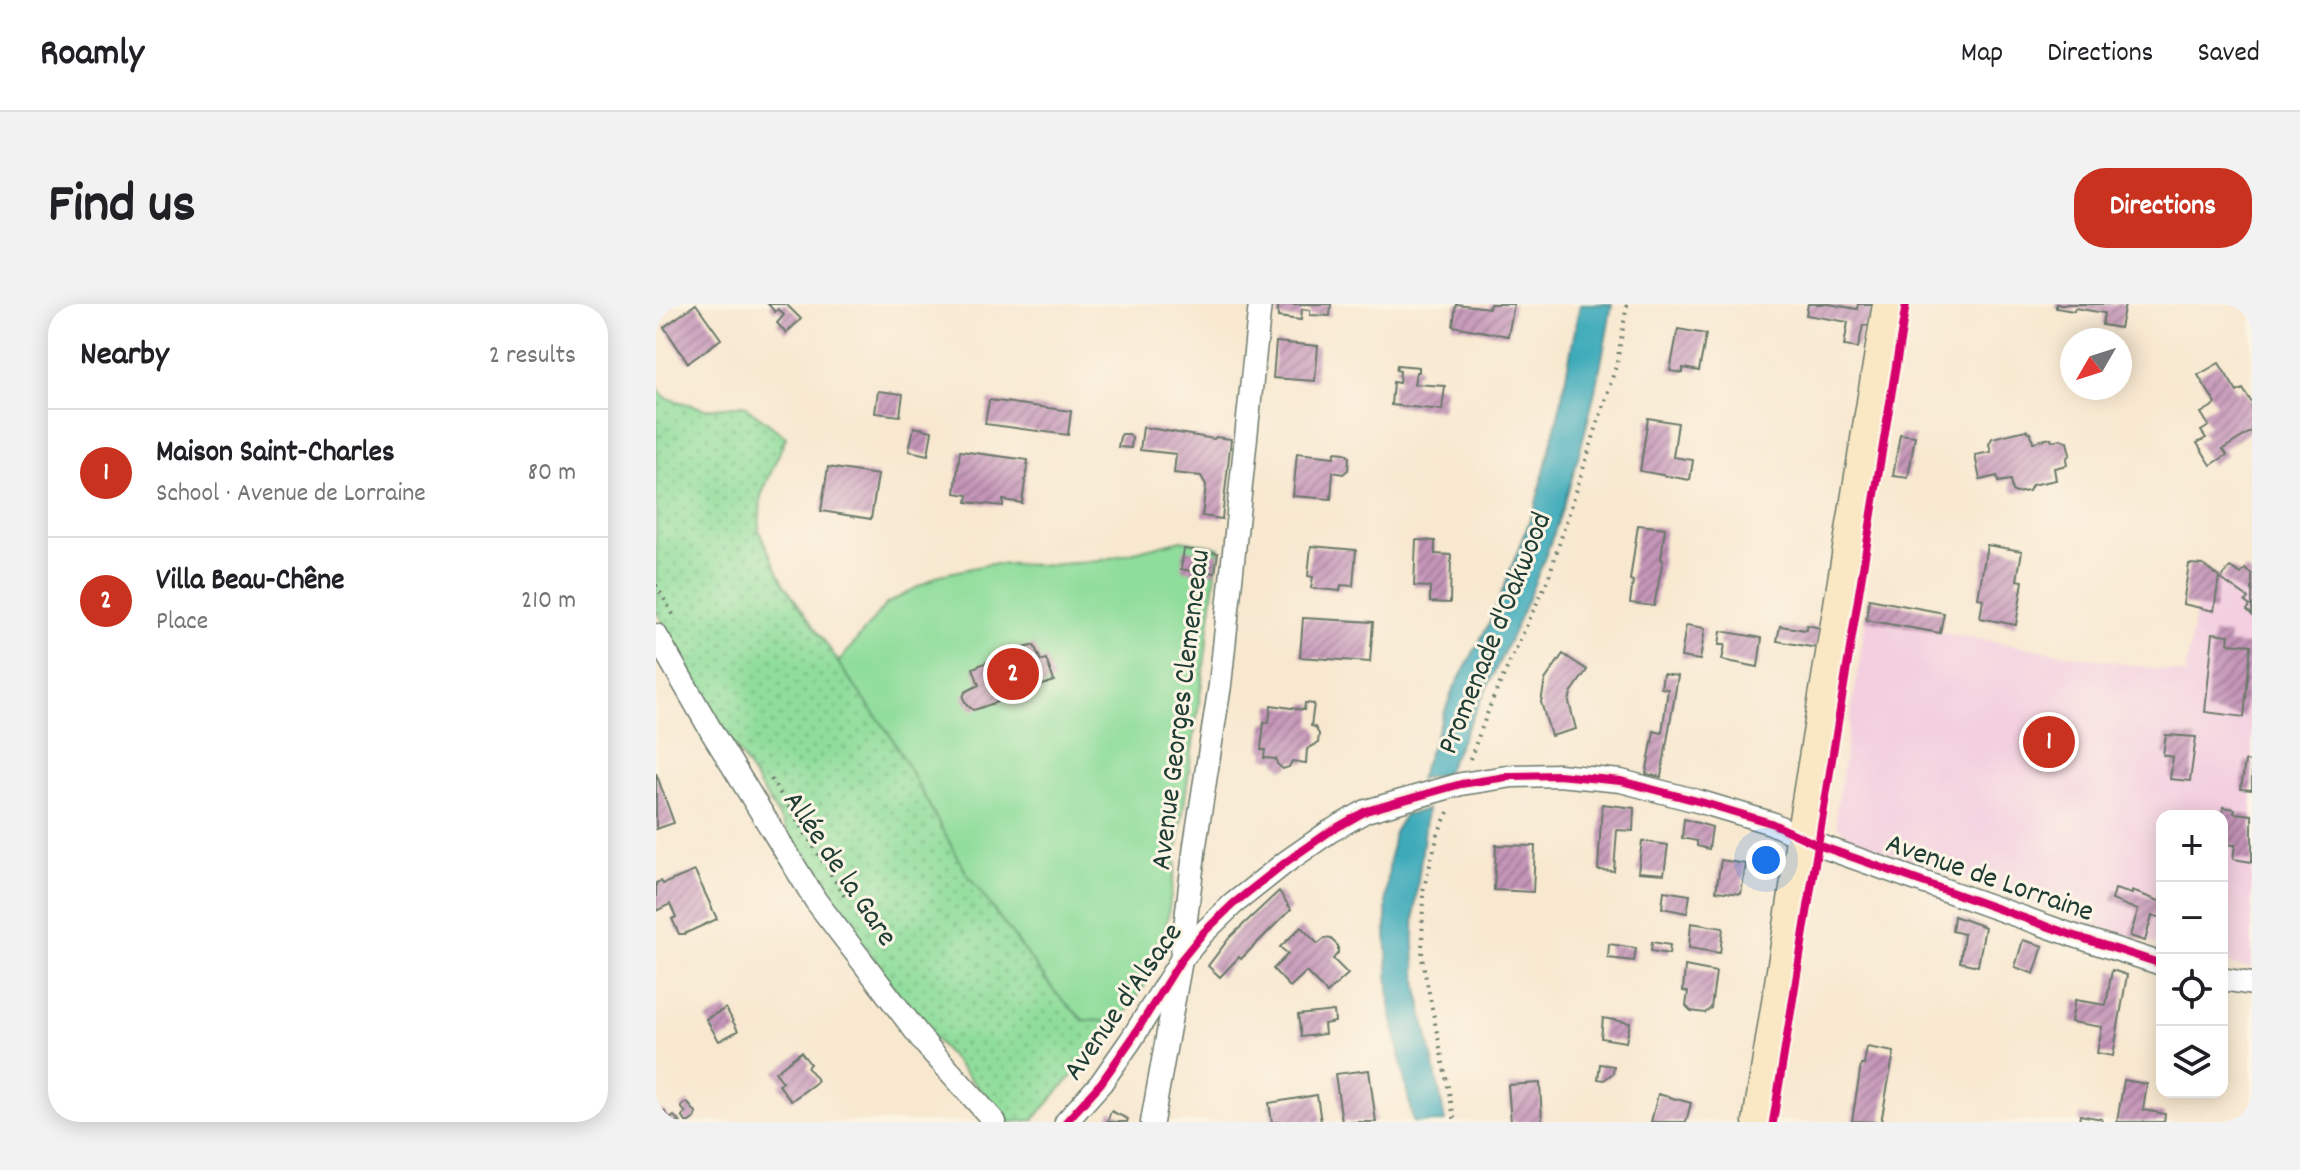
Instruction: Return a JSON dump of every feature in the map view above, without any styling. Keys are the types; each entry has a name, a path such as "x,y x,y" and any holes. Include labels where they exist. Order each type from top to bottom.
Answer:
{"main road":[{"path":"1758,1122 1888,304"}],"street":[{"name":"Avenue Georges Clemenceau","path":"1152,1122 1181,960 1220,685 1260,304"},
{"name":"Allée de la Gare","path":"656,635 816,901 927,1046 995,1122"},
{"name":"Avenue d'Alsace","path":"1066,1122 1109,1072 1181,960 1203,933 1233,904 1286,862 1366,811 1461,784 1513,776 1558,775 1621,781 1771,823 1801,838"},
{"name":"Avenue de Lorraine","path":"1801,838 2156,962"},
{"path":"2228,980 2252,984"}],"path":[{"path":"656,585 680,626"},
{"path":"769,776 854,909"}],"shaded area":[{"path":"2203,566 2252,601 2252,968 2228,964 2228,810 2156,810 2156,944 1895,855 1848,836 1837,825 1836,811 1866,620 2185,674"}],"green space":[{"path":"656,387 666,398 706,409 744,405 786,437 761,496 759,531 784,584 891,736 967,874 1056,993 1083,1020 1120,1022 1033,1120 1009,1122 917,1019 830,899 724,729 656,611"},
{"path":"1181,540 1219,547 1163,949 1149,979 1120,1022 1083,1020 1056,993 967,874 891,736 838,663 886,604 940,575 990,564 1048,565 1099,561"}],"water":[{"path":"1580,304 1612,304 1586,430 1558,522 1524,608 1445,774 1419,779 1453,690 1491,620 1535,507 1559,412"},
{"path":"1427,809 1414,945 1418,990 1445,1122 1413,1122 1390,1006 1386,898 1394,832 1404,816"}],"building":[{"path":"696,304 721,339 688,363 664,327"},
{"path":"768,304 786,304 801,319 786,333 777,323 784,315 778,309 775,312"},
{"path":"1278,304 1331,304 1330,316 1310,315 1310,310 1302,309 1301,320 1278,317"},
{"path":"1456,304 1489,308 1490,304 1514,304 1508,336 1453,326"},
{"path":"1808,304 1857,309 1858,304 1873,304 1870,326 1863,325 1858,348 1844,346 1848,322 1806,315"},
{"path":"2056,304 2125,304 2120,328 2102,325 2104,313 2056,308"},
{"path":"1678,329 1706,334 1699,371 1683,368 1683,373 1670,371"},
{"path":"1276,342 1318,346 1315,381 1273,378"},
{"path":"2219,363 2237,392 2243,389 2252,403 2252,431 2223,449 2227,455 2211,465 2197,443 2206,438 2201,431 2209,426 2201,413 2216,404 2198,375"},
{"path":"1397,365 1419,367 1414,384 1445,386 1442,410 1391,405 1393,382 1399,383"},
{"path":"878,391 903,394 900,416 875,413"},
{"path":"989,400 1071,411 1068,435 985,424"},
{"path":"1648,418 1678,423 1673,457 1693,460 1690,480 1640,471"},
{"path":"914,427 932,431 928,455 909,451"},
{"path":"1143,427 1231,439 1222,519 1202,516 1206,485 1201,476 1174,473 1176,454 1140,450"},
{"path":"2026,430 2031,433 2033,442 2051,438 2052,441 2061,439 2067,442 2070,454 2066,459 2067,465 2054,468 2056,480 2032,485 2029,491 2016,493 2012,491 2010,480 1998,482 1997,476 1980,480 1975,455 1991,452 1989,444 1992,438"},
{"path":"1122,434 1129,434 1132,438 1131,448 1118,447"},
{"path":"1900,434 1915,436 1908,478 1893,476"},
{"path":"960,451 1028,460 1022,503 1003,500 1003,506 967,502 968,495 955,493"},
{"path":"1335,452 1345,453 1349,457 1348,470 1343,474 1333,472 1331,499 1293,496 1297,453 1334,457"},
{"path":"828,467 878,475 871,519 821,511"},
{"path":"1638,525 1665,528 1663,560 1654,606 1630,603"},
{"path":"1416,540 1435,541 1435,554 1451,555 1450,603 1430,602 1430,587 1414,586"},
{"path":"1987,545 2022,551 2017,580 2023,581 2016,625 1980,618 1983,599 1978,598"},
{"path":"1311,546 1356,550 1353,586 1341,585 1340,591 1311,588 1313,577 1308,576"},
{"path":"1184,549 1218,553 1215,573 1208,572 1208,575 1181,569"},
{"path":"2189,564 2203,565 2219,577 2214,611 2183,604"},
{"path":"2230,567 2241,574 2245,569 2252,574 2252,615 2247,610 2250,606 2245,602 2248,598 2221,579"},
{"path":"1869,599 1944,613 1940,633 1866,620"},
{"path":"1303,618 1373,622 1370,662 1300,657"},
{"path":"1686,625 1705,628 1700,660 1681,657"},
{"path":"1807,625 1820,628 1817,648 1777,641 1780,626 1806,630"},
{"path":"1721,631 1762,638 1758,667 1722,660 1725,645 1719,645"},
{"path":"2213,633 2229,635 2228,643 2251,645 2244,717 2205,712"},
{"path":"1034,645 1041,661 1046,659 1054,681 1029,690 1026,699 1016,703 1008,698 973,710 967,705 963,698 965,692 979,685 973,668 1018,654 1018,650"},
{"path":"1563,654 1587,670 1571,693 1569,702 1576,729 1551,736 1541,702 1545,680"},
{"path":"1663,674 1678,676 1661,777 1646,774 1654,731 1662,733 1668,689 1661,688"},
{"path":"1305,703 1314,704 1311,726 1319,734 1318,743 1307,749 1306,763 1292,761 1289,767 1283,769 1276,759 1264,758 1265,750 1261,750 1264,722 1269,722 1271,705 1304,710"},
{"path":"2166,735 2196,737 2190,781 2170,779 2173,757 2163,755"},
{"path":"2245,761 2252,762 2252,790 2241,789"},
{"path":"656,773 674,823 656,829"},
{"path":"1602,804 1634,808 1633,831 1617,830 1614,871 1598,870"},
{"path":"2223,807 2235,809 2234,813 2252,815 2252,862 2233,859 2235,845 2228,844 2228,810 2223,810"},
{"path":"1684,819 1712,827 1709,849 1697,846 1697,841 1682,838"},
{"path":"1642,841 1668,845 1664,874 1638,872"},
{"path":"1496,845 1535,846 1533,892 1494,890"},
{"path":"1721,860 1746,864 1741,894 1716,891"},
{"path":"695,871 717,919 679,934 670,904 656,911 656,883 661,881 663,884"},
{"path":"2115,889 2156,900 2156,916 2152,915 2145,941 2130,936 2138,910 2112,900"},
{"path":"1279,891 1291,909 1220,977 1208,966 1230,937"},
{"path":"1664,891 1690,895 1687,913 1662,908"},
{"path":"1954,916 1985,927 1978,966 1960,962 1964,934 1952,931"},
{"path":"1691,923 1723,928 1720,953 1689,948"},
{"path":"1301,927 1318,944 1325,938 1338,946 1338,953 1333,959 1348,974 1327,993 1306,972 1290,987 1273,969 1288,954 1280,947"},
{"path":"2023,940 2043,946 2034,974 2015,967"},
{"path":"1652,942 1670,945 1669,954 1651,951"},
{"path":"1609,944 1636,948 1634,961 1608,958"},
{"path":"1685,966 1716,972 1711,1008 1705,1013 1691,1011 1686,1006 1688,992 1683,991"},
{"path":"2112,970 2127,975 2113,1056 2097,1053 2102,1027 2071,1022 2075,1000 2106,1005"},
{"path":"726,1008 738,1031 719,1041 706,1019"},
{"path":"1334,1011 1335,1022 1324,1024 1325,1034 1301,1037 1298,1015"},
{"path":"1603,1018 1630,1023 1626,1042 1601,1038"},
{"path":"1867,1047 1894,1052 1881,1122 1852,1121"},
{"path":"801,1052 810,1064 807,1067 818,1081 791,1101 779,1085 783,1082 775,1072"},
{"path":"1600,1064 1614,1066 1613,1073 1604,1080 1598,1079"},
{"path":"1369,1070 1376,1122 1342,1122 1335,1074"},
{"path":"2124,1080 2147,1084 2143,1110 2165,1114 2164,1122 2117,1122"},
{"path":"1540,1083 1542,1122 1511,1122 1508,1085"},
{"path":"1658,1094 1691,1103 1686,1122 1651,1122"},
{"path":"1317,1095 1321,1122 1272,1122 1269,1103"},
{"path":"687,1102 696,1113 689,1122 682,1116 686,1113 681,1107"},
{"path":"660,1110 670,1119 674,1116 680,1122 656,1122 656,1113"},
{"path":"1111,1111 1128,1119 1127,1122 1107,1122"},
{"path":"2080,1115 2102,1119 2102,1122 2079,1122"}],"cycle path":[{"path":"1773,1122 1906,304"},
{"path":"1066,1122 1101,1083 1181,960 1203,933 1233,904 1286,862 1366,811 1461,784 1513,776 1558,775 1621,781 1701,802 1771,823 1818,845 2156,962"}],"place":[{"name":"Villa Beau-Chêne","path":"1013,674"},
{"name":"Maison Saint-Charles","path":"2049,742"}]}
